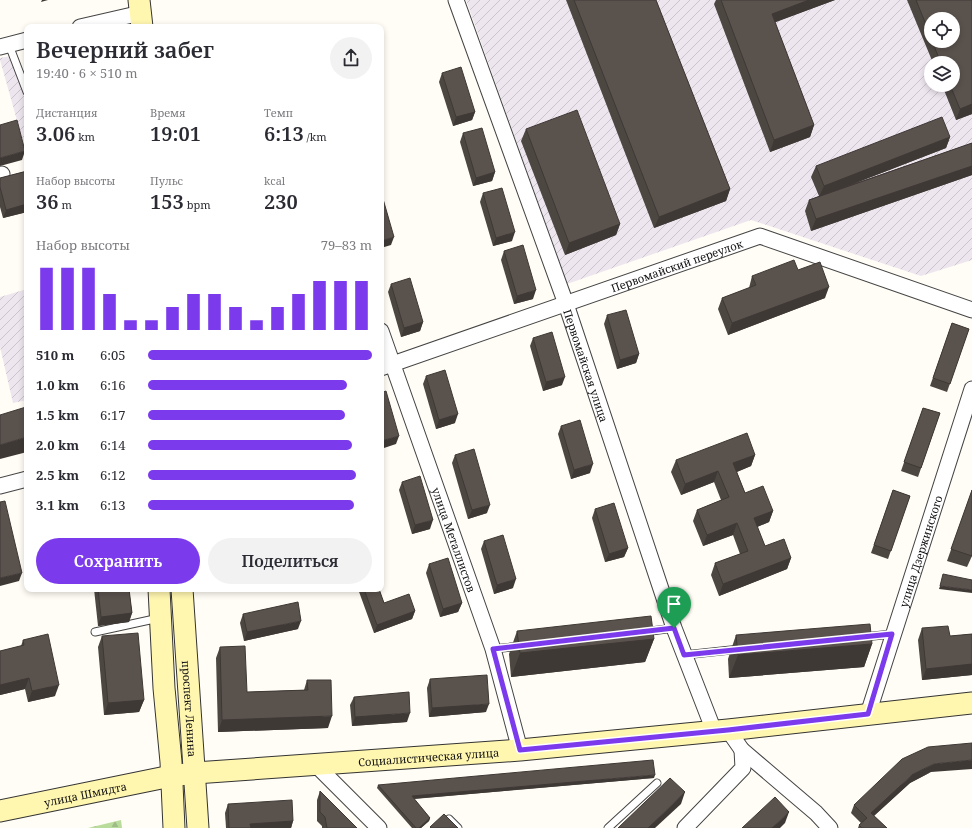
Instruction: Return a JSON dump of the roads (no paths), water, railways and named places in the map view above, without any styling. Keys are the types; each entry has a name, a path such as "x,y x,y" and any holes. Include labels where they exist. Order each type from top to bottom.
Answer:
{"main road":[{"path":"159,592 164,688 174,828"},
{"name":"проспект Ленина","path":"182,592 198,828"},
{"name":"Социалистическая улица","path":"171,776 315,764 520,750 721,731 972,703"},
{"name":"улица Шмидта","path":"0,811 171,776"}],"street":[{"name":"Первомайская улица","path":"456,0 566,304 684,655 721,731 816,813 830,828"},
{"path":"93,24 141,13"},
{"path":"5,46 24,41"},
{"name":"Первомайский переулок","path":"387,366 760,236 972,310"},
{"name":"улица Металлистов","path":"384,348 387,366 493,649 520,750"},
{"name":"улица Дзержинского","path":"868,714 892,634 972,389"},
{"path":"0,486 24,480"},
{"path":"684,828 743,768 742,750"},
{"path":"315,764 379,828"}],"lane":[{"path":"5,46 24,86"},
{"path":"95,632 161,618"},
{"path":"634,633 674,628"},
{"path":"854,638 892,634"},
{"path":"493,649 532,645"},
{"path":"684,655 746,649"},
{"path":"608,828 657,783"},
{"path":"440,819 445,815 458,828"}]}
